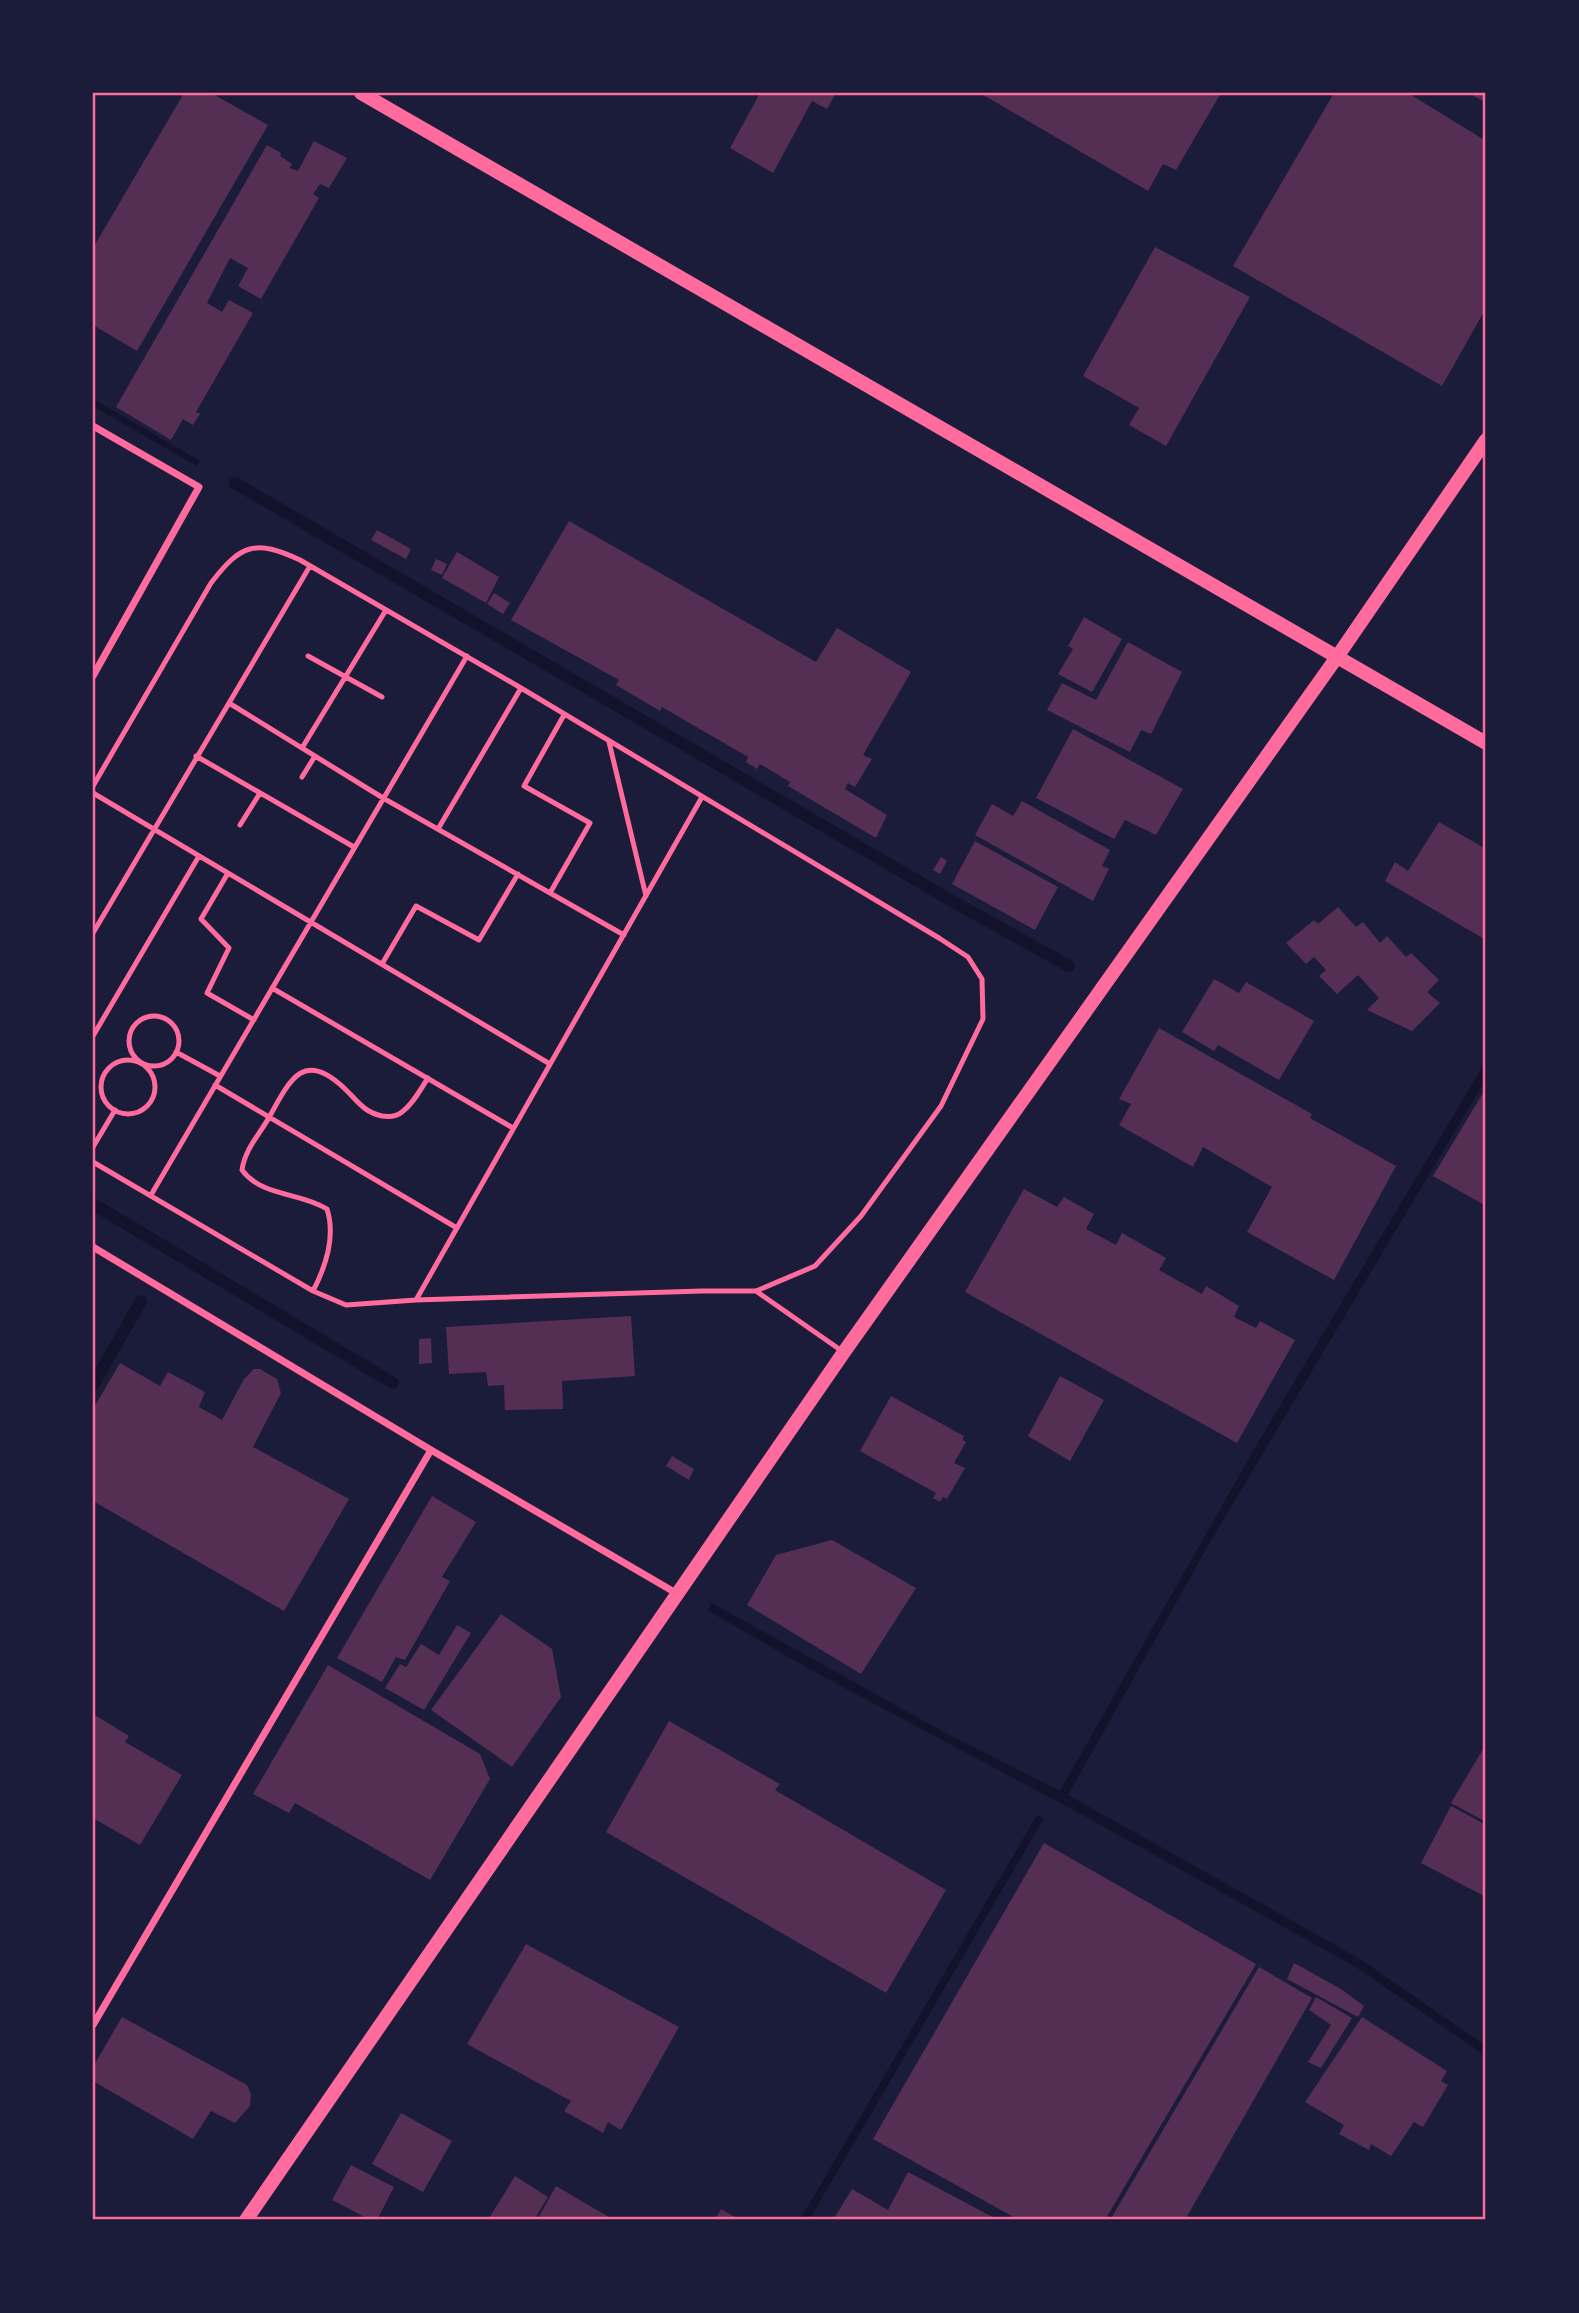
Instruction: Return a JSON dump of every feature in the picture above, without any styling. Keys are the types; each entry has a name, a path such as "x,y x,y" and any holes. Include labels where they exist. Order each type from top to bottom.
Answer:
{"main road":[{"path":"361,93 1486,743"},
{"path":"246,2220 844,1352 1337,657 1486,440"}],"street":[{"path":"93,426 199,487 93,676"},
{"path":"93,1248 677,1593"},
{"path":"93,2025 431,1450"}],"lane":[{"path":"93,786 225,565 241,552 255,547 271,547 310,566 467,656 968,957 982,979 983,1019 941,1106 861,1216 814,1266 756,1291 416,1300 345,1305 313,1291 93,1162"},
{"path":"93,933 310,566"},
{"path":"302,748 386,610"},
{"path":"308,656 382,697"},
{"path":"150,1195 467,656"},
{"path":"438,829 521,688"},
{"path":"229,703 383,797 624,935"},
{"path":"550,893 590,823 524,786 564,715"},
{"path":"609,741 646,896"},
{"path":"197,756 354,847"},
{"path":"302,777 315,756"},
{"path":"93,793 550,1064"},
{"path":"240,825 260,793"},
{"path":"416,1300 702,797"},
{"path":"93,1036 199,856"},
{"path":"228,873 201,919 229,948 208,993 254,1020"},
{"path":"382,964 416,906 479,940 518,874"},
{"path":"272,988 513,1128"},
{"path":"176,1052 169,1061 161,1065 141,1063 133,1060 116,1063 104,1076 101,1084 106,1101 115,1110 128,1114 137,1112 150,1101 154,1093 153,1076 141,1063 132,1053 129,1037 132,1029 144,1018 160,1016 173,1025 179,1040 176,1052"},
{"path":"176,1052 220,1076"},
{"path":"313,1291 327,1259 331,1227 327,1209 308,1199 260,1186 250,1180 243,1170 248,1150 286,1086 308,1069 319,1070 328,1075 367,1111 388,1117 400,1115 428,1078"},
{"path":"215,1085 457,1228"},
{"path":"93,1147 115,1110"},
{"path":"756,1291 844,1352"}],"shaded area":[{"path":"93,399 200,461 197,466 93,406"},
{"path":"1486,1061 1486,1079 1210,1542 1068,1795 1360,1959 1486,2046 1486,2056 1356,1967 1081,1814 813,1671 707,1610 712,1603 949,1735 1060,1791 1256,1446"},
{"path":"1037,1815 1044,1818 809,2220 800,2220"}],"building":[{"path":"184,93 211,93 268,125 137,351 93,325 93,248"},
{"path":"760,93 836,93 827,109 812,101 773,173 730,148"},
{"path":"980,93 1221,93 1176,170 1163,164 1148,191"},
{"path":"1334,93 1408,93 1486,141 1486,308 1442,386 1233,266"},
{"path":"1469,93 1486,93 1486,103"},
{"path":"314,141 347,158 329,188 320,184 313,194 319,198 261,299 238,286 248,268 230,258 207,303 222,312 229,300 253,313 196,412 200,414 193,425 183,419 171,440 116,407 267,145 281,153 280,156 292,164 290,168 298,171"},
{"path":"1155,247 1250,297 1166,446 1129,425 1139,408 1083,376"},
{"path":"569,521 816,662 837,628 911,672 863,755 872,759 855,787 848,783 845,789 887,815 876,838 788,786 790,782 760,764 757,769 746,762 748,757 662,707 660,711 616,685 619,680 511,620"},
{"path":"377,530 411,549 406,559 371,540"},
{"path":"457,552 499,577 486,603 442,578"},
{"path":"436,559 447,564 442,575 431,570"},
{"path":"494,593 510,603 503,614 487,604"},
{"path":"1084,617 1122,639 1092,692 1058,674 1073,649 1068,646"},
{"path":"1128,642 1182,672 1151,734 1141,730 1130,752 1047,710 1062,683 1096,700"},
{"path":"1073,729 1183,789 1156,835 1125,820 1114,839 1036,798"},
{"path":"1022,801 1110,850 1102,866 1109,869 1093,901 975,835 992,804 1013,816"},
{"path":"1439,822 1486,849 1486,940 1385,881 1395,862 1408,871"},
{"path":"975,841 1058,887 1035,930 952,884"},
{"path":"941,857 947,861 940,874 933,870"},
{"path":"1338,907 1356,927 1363,922 1380,943 1387,936 1406,957 1411,953 1439,980 1427,992 1440,1003 1412,1031 1367,1010 1379,998 1358,975 1337,994 1319,976 1326,970 1314,957 1306,964 1286,943 1314,920 1318,924"},
{"path":"1214,979 1239,993 1246,982 1314,1021 1279,1080 1218,1045 1214,1051 1182,1032"},
{"path":"1159,1028 1312,1114 1310,1118 1396,1166 1334,1280 1247,1232 1272,1187 1203,1147 1193,1167 1119,1125 1131,1104 1119,1099"},
{"path":"1486,1088 1486,1206 1433,1176"},
{"path":"1024,1189 1057,1207 1064,1197 1094,1214 1086,1229 1116,1245 1122,1233 1166,1258 1159,1270 1202,1294 1206,1286 1239,1306 1234,1317 1256,1328 1260,1321 1295,1340 1237,1443 965,1292"},
{"path":"631,1316 635,1376 562,1381 563,1409 505,1410 504,1385 488,1386 486,1372 449,1374 446,1327"},
{"path":"431,1338 432,1363 419,1364 419,1339"},
{"path":"120,1363 160,1386 168,1372 205,1392 199,1407 222,1420 244,1379 254,1369 260,1369 277,1379 281,1393 253,1447 349,1499 284,1611 93,1501 93,1409"},
{"path":"1060,1376 1104,1400 1070,1461 1028,1436"},
{"path":"891,1396 964,1436 963,1440 966,1442 954,1463 965,1468 947,1499 943,1497 940,1502 933,1498 936,1493 860,1451"},
{"path":"672,1456 694,1469 689,1480 666,1466"},
{"path":"432,1496 476,1522 442,1577 450,1581 405,1660 396,1657 382,1682 337,1658"},
{"path":"832,1540 916,1588 861,1674 747,1605 776,1555"},
{"path":"501,1614 552,1649 561,1697 512,1767 431,1710"},
{"path":"457,1625 471,1633 424,1710 385,1688 400,1664 406,1667 421,1644 439,1655"},
{"path":"328,1665 480,1754 490,1779 430,1880 295,1803 289,1813 253,1794"},
{"path":"93,1714 129,1736 125,1742 182,1775 140,1845 93,1818"},
{"path":"669,1721 780,1784 775,1790 946,1890 886,1993 606,1832"},
{"path":"1486,1744 1486,1822 1451,1803"},
{"path":"1451,1806 1486,1825 1486,1897 1421,1863"},
{"path":"1044,1843 1256,1964 1105,2220 1019,2220 873,2139"},
{"path":"526,1944 679,2027 621,2130 608,2122 603,2133 564,2111 571,2101 467,2044"},
{"path":"1294,1963 1341,1989 1364,2006 1358,2017 1287,1979"},
{"path":"1259,1967 1312,1998 1185,2220 1110,2220"},
{"path":"1316,1997 1352,2018 1321,2068 1308,2062 1331,2025 1309,2010"},
{"path":"122,2017 247,2085 251,2094 250,2106 235,2123 211,2111 193,2139 93,2081 93,2067"},
{"path":"1362,2017 1447,2071 1441,2081 1448,2085 1423,2127 1414,2122 1391,2156 1371,2144 1369,2150 1339,2134 1344,2125 1305,2102"},
{"path":"401,2113 452,2141 423,2192 372,2164"},
{"path":"351,2165 394,2187 377,2220 370,2220 332,2200"},
{"path":"908,2172 998,2220 833,2220 852,2189 888,2210"},
{"path":"515,2176 548,2197 534,2220 488,2220"},
{"path":"556,2186 614,2220 537,2220"},
{"path":"721,2209 740,2220 715,2220"}],"waterway":[{"path":"235,483 959,905 1069,966"},
{"path":"93,1204 393,1383"},
{"path":"93,1385 141,1301"}]}
